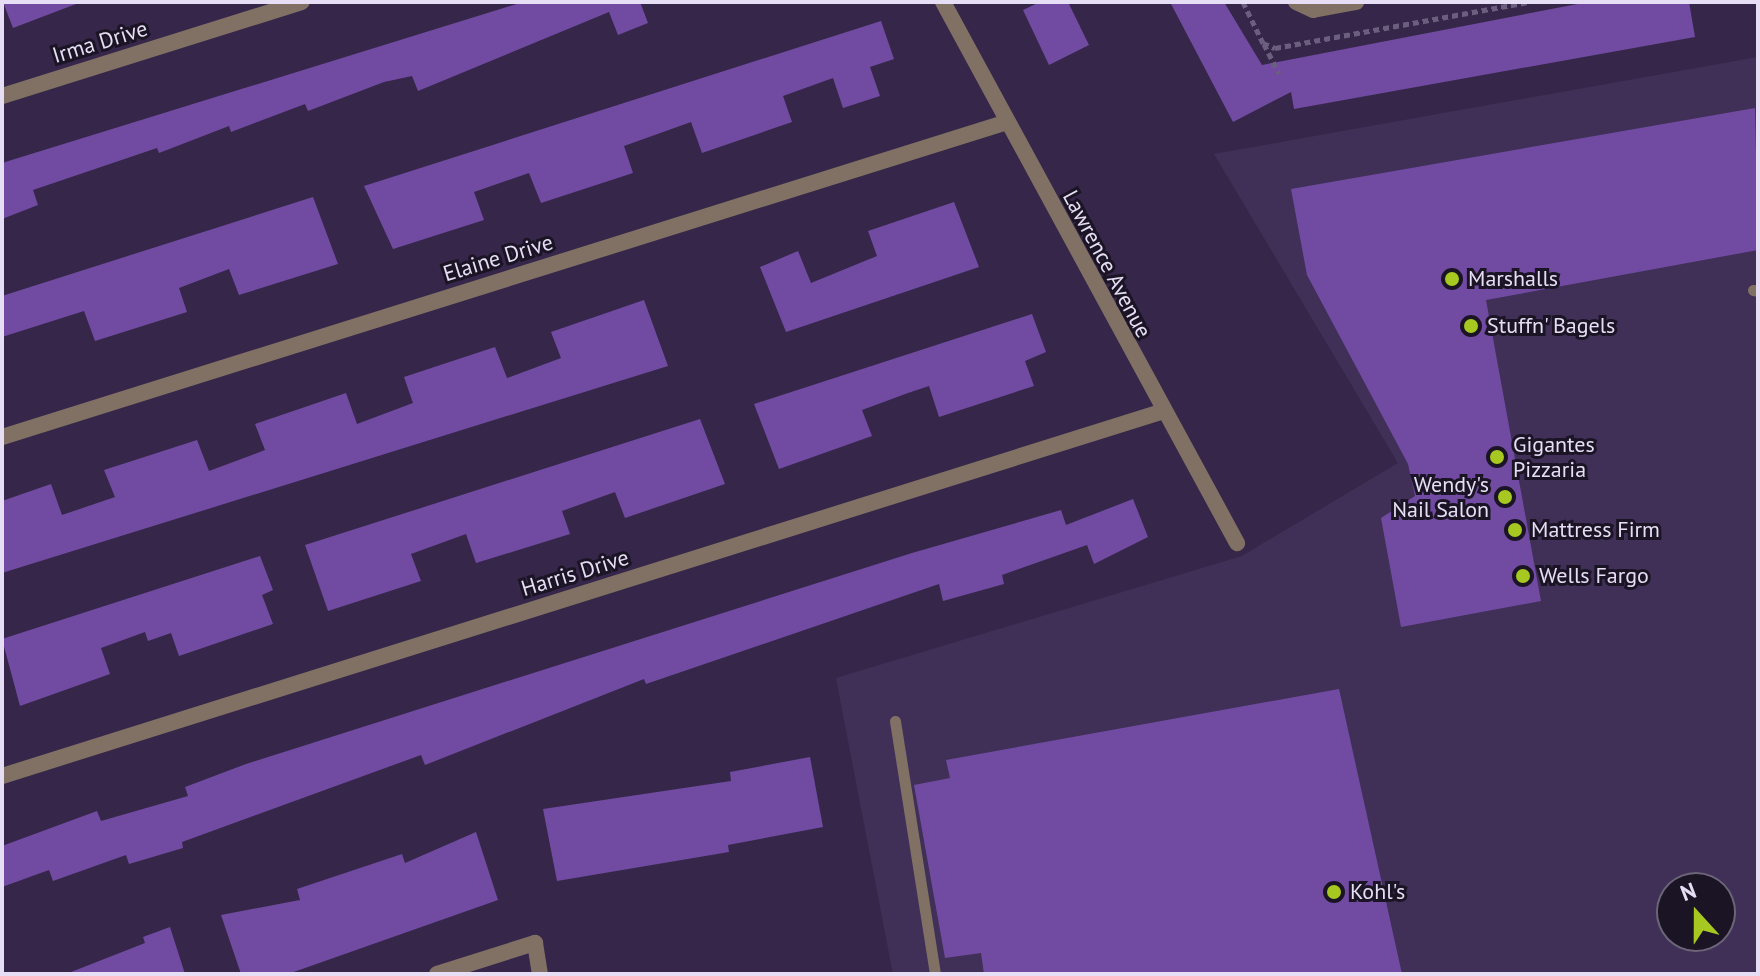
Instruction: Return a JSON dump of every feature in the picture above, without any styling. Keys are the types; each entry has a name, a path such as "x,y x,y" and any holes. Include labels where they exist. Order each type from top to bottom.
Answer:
{"street":[{"name":"Irma Drive","path":"2,96 302,2"},
{"name":"Lawrence Avenue","path":"943,2 1161,412 1237,543"},
{"path":"1296,2 1313,10 1356,2"},
{"name":"Elaine Drive","path":"2,437 1007,122"},
{"name":"Harris Drive","path":"2,776 1161,412"},
{"path":"437,974 535,943 540,974"}],"lane":[{"path":"895,721 935,974"}],"path":[{"path":"1243,2 1279,73"},
{"path":"1263,43 1275,48 1529,2"}],"shaded area":[{"path":"1758,57 1758,974 893,974 836,678 1242,556 1398,463 1214,154"}],"building":[{"path":"3,2 75,2 76,4 13,28"},
{"path":"523,2 640,2 648,23 618,35 609,12 418,91 412,76 384,82 308,111 305,104 231,132 229,126 159,153 157,148 33,190 38,205 2,219 2,163"},
{"path":"1040,2 1068,2 1089,45 1049,65 1023,10"},
{"path":"1170,2 1224,2 1262,65 1588,2 1689,2 1695,37 1294,109 1291,92 1233,122"},
{"path":"881,21 894,59 870,67 880,96 843,108 833,78 783,96 792,122 702,153 691,122 624,146 633,173 541,203 529,173 474,192 484,220 393,249 364,186"},
{"path":"1755,108 1758,250 1486,300 1541,601 1401,627 1381,518 1415,496 1408,464 1307,275 1291,189"},
{"path":"313,197 338,264 239,295 229,269 179,288 187,312 95,341 84,311 2,337 2,296"},
{"path":"954,202 979,267 786,332 760,267 798,251 811,283 877,256 868,231"},
{"path":"644,300 668,366 2,573 2,501 51,484 62,515 115,497 104,470 197,440 209,471 265,450 255,424 346,393 357,424 413,403 404,377 495,347 507,378 561,358 551,332"},
{"path":"1032,314 1046,352 1025,361 1034,386 939,417 929,386 862,410 872,436 779,469 754,404"},
{"path":"700,419 725,484 625,518 615,492 562,511 570,534 476,563 466,534 411,554 421,581 328,611 305,545"},
{"path":"1133,499 1148,537 1094,564 1087,545 1002,575 1004,584 943,601 939,584 646,684 644,679 425,765 421,755 182,842 183,848 129,864 126,855 53,881 49,870 2,887 2,846 97,811 101,821 188,796 185,787 246,764 912,553 1061,510 1066,525"},
{"path":"260,556 273,590 262,595 273,624 179,656 171,633 148,641 145,632 101,648 110,674 20,706 2,639"},
{"path":"1339,689 1402,974 984,974 981,953 945,958 914,785 950,778 946,760"},
{"path":"810,757 823,827 728,845 729,852 557,881 543,809 731,781 730,772"},
{"path":"476,832 498,900 288,974 241,974 221,915 300,900 297,889 402,854 405,863"},
{"path":"170,927 185,974 66,974 145,943 143,937"}],"place":[{"name":"Marshalls","path":"1452,279"},
{"name":"Stuffn' Bagels","path":"1471,326"},
{"name":"Gigantes Pizzaria","path":"1497,457"},
{"name":"Wendy's Nail Salon","path":"1505,497"},
{"name":"Mattress Firm","path":"1515,530"},
{"name":"Wells Fargo","path":"1523,576"},
{"name":"Kohl's","path":"1334,892"}]}
